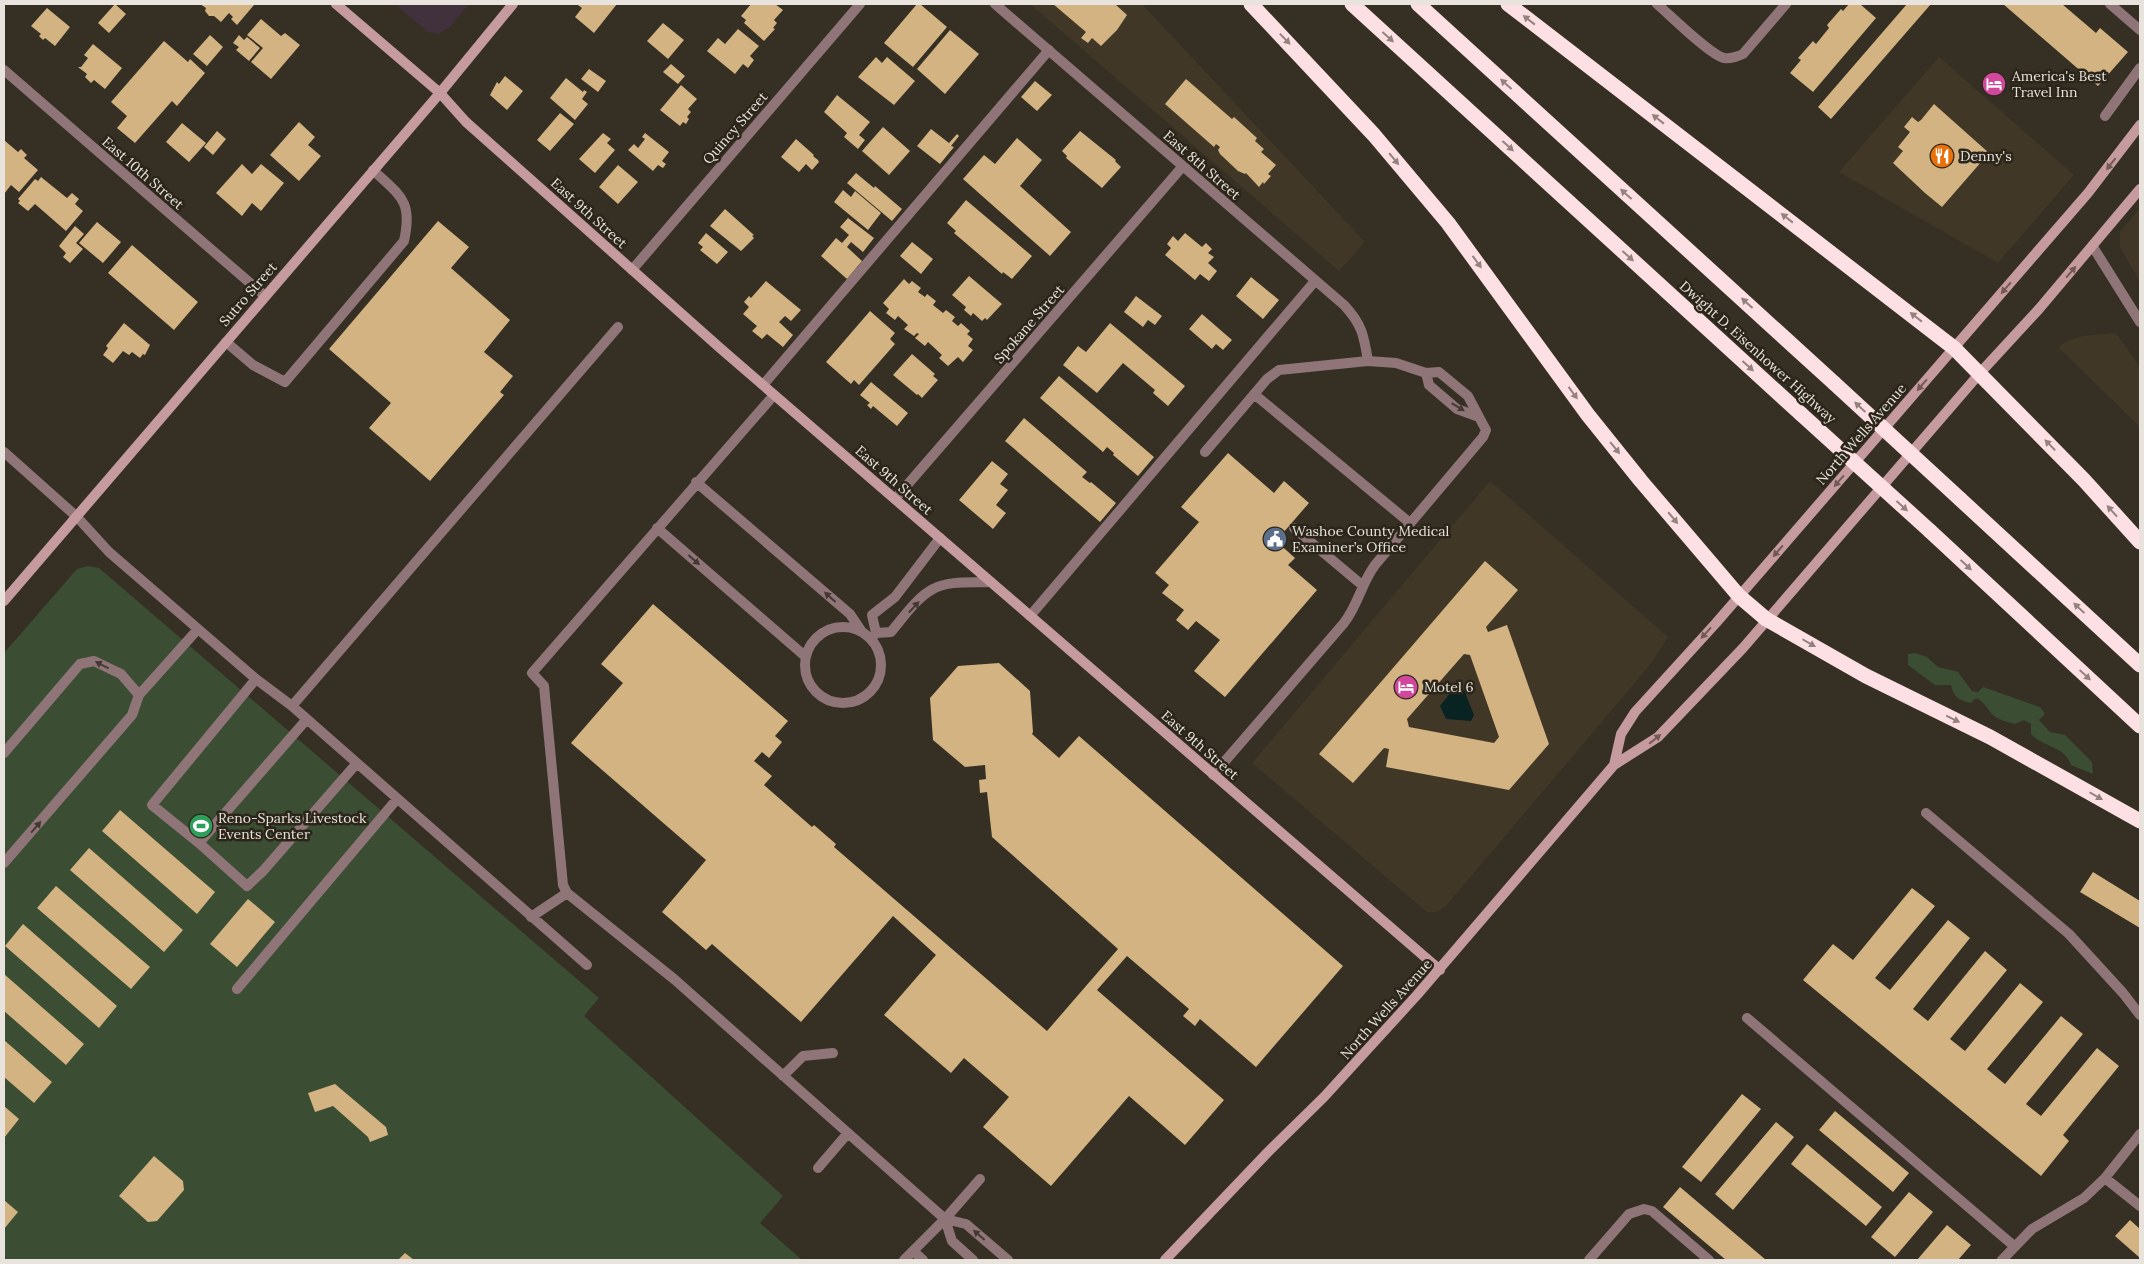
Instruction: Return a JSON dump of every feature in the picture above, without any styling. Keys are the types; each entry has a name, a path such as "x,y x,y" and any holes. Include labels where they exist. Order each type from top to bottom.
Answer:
{"highway":[{"path":"1252,4 1374,135 1448,223 1588,414 1641,481 1738,596 1766,619 1866,676 1990,737 2140,821"},
{"name":"Dwight D. Eisenhower Highway","path":"1352,4 2140,726"},
{"name":"Dwight D. Eisenhower Highway","path":"1418,4 2140,665"},
{"path":"1508,4 1954,348 2084,480 2140,542"}],"main road":[{"name":"East 9th Street","path":"336,4 440,93 466,122 774,395 1440,970"},
{"name":"Sutro Street","path":"4,601 440,93 513,4"},
{"name":"North Wells Avenue","path":"1614,765 1621,734 1635,712 2088,193 2140,125"},
{"name":"North Wells Avenue","path":"1165,1260 1268,1152 1324,1097 1440,970 1614,765 1658,737 1735,656 1980,373 2093,247 2140,190"}],"street":[{"name":"Quincy Street","path":"632,270 860,4"},
{"name":"East 8th Street","path":"995,4 1356,318 1363,331 1368,362"},
{"path":"1657,4 1722,58 1733,58 1743,54 1786,4"},
{"path":"2110,4 2140,30"},
{"path":"763,385 1048,50"},
{"path":"2105,116 2140,68"},
{"name":"East 10th Street","path":"4,70 264,296"},
{"name":"Spokane Street","path":"895,499 1183,166"},
{"path":"226,342 253,365 285,382 404,241 408,224 404,200 373,170"},
{"path":"2093,247 2140,319"},
{"path":"1030,616 1315,281"},
{"path":"292,706 618,327"},
{"path":"1205,452 1267,379 1280,370 1368,362 1396,363 1426,373 1439,372 1468,396 1486,430 1483,437 1375,565 1362,585 1354,609 1344,623 1213,774"},
{"path":"1426,373 1430,385 1458,409 1479,417"},
{"path":"1254,394 1410,524"},
{"path":"774,395 696,482 532,673 544,686 563,884 567,893 674,979 945,1220 952,1241 973,1260"},
{"path":"4,452 77,517 109,552 256,679 292,706 587,965"},
{"path":"696,482 850,614 870,635 878,650 881,663 880,675 874,687 865,696 853,702 841,704 828,700 817,693 809,683 805,670 806,657 810,646 818,637 828,631 840,628 852,628 870,635 891,632 918,602 933,589 952,584 991,582"},
{"path":"657,528 806,657"},
{"path":"1294,528 1362,585"},
{"path":"870,635 872,615 895,597 940,538"},
{"path":"4,864 132,716 140,695 198,629"},
{"path":"4,753 80,664 94,661 121,674 140,695"},
{"path":"256,679 152,805 200,843 247,886 269,864 357,763"},
{"path":"200,843 306,719"},
{"path":"237,989 397,799"},
{"path":"1926,813 2069,934 2123,993 2140,1015"},
{"path":"531,917 567,893"},
{"path":"1747,1018 2014,1246"},
{"path":"782,1076 803,1056 834,1053"},
{"path":"818,1168 848,1133"},
{"path":"2002,1260 2032,1229 2084,1198 2105,1178 2140,1134"},
{"path":"2105,1178 2140,1206"},
{"path":"904,1260 945,1220 980,1179"},
{"path":"1589,1260 1629,1214 1644,1209 1652,1211 1709,1260"},
{"path":"945,1220 966,1224 1008,1260"},
{"path":"912,1251 923,1260"}],"shaded area":[{"path":"395,4 469,4 449,28 438,34 428,32"},
{"path":"1030,4 1142,4 1365,242 1339,271"},
{"path":"1939,57 2074,175 1998,263 1839,172"},
{"path":"2140,208 2140,282 2120,247 2120,232"},
{"path":"2116,333 2140,367 2140,427 2058,347 2067,341 2082,336"},
{"path":"1490,481 1668,637 1653,661 1445,907 1436,912 1427,912 1252,763"}],"green space":[{"name":"Reno-Sparks Livestock Events Center","path":"88,566 99,568 599,998 584,1016 783,1196 760,1223 802,1260 4,1260 4,653 77,569"},
{"path":"1915,653 1927,657 1938,667 1958,672 1972,691 1978,692 1983,687 2040,707 2045,714 2039,720 2050,732 2065,735 2092,762 2093,774 2071,765 2064,754 2036,739 2031,734 2031,724 2024,720 2015,724 2000,720 1979,699 1976,698 1971,703 1963,701 1955,696 1951,685 1935,685 1908,665 1908,654"}],"water":[{"path":"1455,687 1464,690 1474,715 1471,721 1446,719 1440,706"}],"building":[{"path":"115,4 126,14 109,33 98,23"},
{"path":"200,4 254,5 237,25 231,19 233,17 229,13 221,22 214,16 209,16 205,11 206,8"},
{"path":"617,4 594,33 575,17 582,8 578,5"},
{"path":"751,4 775,4 783,10 774,20 777,23 773,28 775,29 764,41 744,23 746,20 741,16"},
{"path":"917,4 920,4 947,27 913,67 884,43"},
{"path":"1053,4 1115,4 1127,15 1117,30 1101,46 1092,38 1088,43 1081,38 1086,32"},
{"path":"1849,4 1860,4 1876,18 1813,92 1790,73 1801,60 1798,58 1813,41 1816,44 1829,28 1827,25 1841,9 1843,11"},
{"path":"1907,4 1931,4 1831,119 1818,107"},
{"name":"America's Best Travel Inn","path":"2003,4 2062,4 2096,33 2100,28 2128,52 2098,86"},
{"path":"47,8 70,27 55,46 45,38 43,40 39,36 41,34 31,26"},
{"path":"261,19 281,36 285,33 300,45 271,79 251,62 263,48 247,35"},
{"path":"663,23 684,40 668,59 647,41"},
{"path":"738,29 759,46 750,56 754,60 748,68 743,64 735,74 707,51 718,38 725,44"},
{"path":"950,30 979,54 945,94 917,69"},
{"path":"210,35 223,47 207,66 193,54"},
{"path":"239,35 244,40 247,37 260,48 249,61 236,50 239,47 233,43"},
{"path":"164,41 188,62 190,59 205,73 177,106 172,101 135,143 117,128 127,116 111,102"},
{"path":"93,44 122,68 105,89 94,80 91,83 85,77 87,74 78,67 81,67 88,58 84,55"},
{"path":"876,57 882,63 887,57 915,81 894,105 858,77"},
{"path":"671,64 685,76 678,84 663,72"},
{"path":"589,69 606,81 598,92 581,79"},
{"path":"505,76 523,91 507,110 490,95 497,82 499,84"},
{"path":"566,78 583,92 584,90 587,92 582,99 588,104 575,120 550,98"},
{"path":"1186,79 1257,138 1255,141 1264,149 1261,152 1276,165 1268,174 1271,176 1264,184 1263,182 1259,187 1246,173 1238,171 1220,154 1218,150 1220,147 1216,144 1214,147 1165,104"},
{"path":"1035,81 1052,95 1037,111 1021,97"},
{"path":"681,85 697,99 688,109 691,112 687,117 689,119 686,124 683,122 680,126 660,110"},
{"path":"837,95 870,122 859,135 865,140 858,149 844,137 847,133 824,112"},
{"path":"1934,104 1989,153 1942,207 1893,163 1903,151 1898,147 1910,132 1904,127 1912,117 1918,122 1921,120"},
{"path":"560,113 574,124 550,151 537,140"},
{"path":"299,122 315,137 308,145 321,156 299,181 270,155"},
{"path":"182,123 206,143 189,162 166,142"},
{"path":"883,127 910,151 889,175 862,151"},
{"path":"931,129 949,143 957,134 959,136 951,146 954,147 940,164 917,146"},
{"path":"217,131 226,139 213,155 204,147"},
{"path":"1080,131 1116,160 1121,167 1102,188 1066,158 1067,156 1062,151"},
{"path":"603,133 611,139 607,143 615,150 595,173 579,159"},
{"path":"645,133 669,152 662,161 666,164 663,168 658,165 653,171 628,150 634,144 638,148 645,139 642,137"},
{"path":"1017,138 1042,160 1020,186 1071,232 1050,256 963,179 984,155 995,164"},
{"path":"796,139 818,160 819,162 812,170 806,164 799,172 781,157"},
{"path":"4,140 18,152 21,149 27,155 24,158 38,170 19,192 11,185 4,194"},
{"path":"242,164 252,174 261,164 284,183 261,211 252,203 242,216 216,193"},
{"path":"618,165 638,182 618,204 599,187"},
{"path":"856,173 902,209 892,221 847,183"},
{"path":"41,177 67,198 72,193 79,199 75,204 83,211 66,231 35,204 28,211 18,203 20,201 18,199 35,179 38,181"},
{"path":"843,190 851,197 855,191 881,213 868,230 834,202"},
{"path":"966,200 1032,256 1012,279 1003,272 1002,274 954,233 956,231 947,223"},
{"path":"725,209 754,235 752,236 754,238 741,251 710,226"},
{"path":"848,218 874,238 863,252 851,242 847,247 862,261 847,279 821,256 836,238 842,243 849,235 840,227"},
{"path":"438,221 469,247 451,268 510,320 484,352 513,376 500,392 504,395 430,481 369,428 391,403 329,349"},
{"path":"97,222 121,242 103,263 79,243"},
{"path":"75,226 84,234 76,243 83,249 70,263 63,257 66,253 59,246"},
{"path":"706,233 728,252 717,264 700,250 703,247 698,243"},
{"path":"1185,233 1202,247 1206,243 1212,249 1208,253 1214,257 1208,263 1217,271 1209,281 1200,274 1195,280 1165,255 1171,248 1167,244 1173,236 1178,241"},
{"path":"912,242 933,259 921,274 900,256"},
{"path":"132,245 198,302 174,330 108,273"},
{"path":"969,276 1002,304 987,320 985,318 982,321 973,313 971,316 964,310 966,307 952,295"},
{"path":"1251,277 1279,300 1263,319 1236,296"},
{"path":"904,279 909,284 912,281 921,288 918,292 925,297 927,294 936,301 933,305 943,313 946,310 955,317 952,321 958,326 961,323 970,331 967,334 973,339 968,346 973,350 963,362 958,357 948,366 939,358 942,355 928,342 925,346 915,338 919,334 917,333 914,336 904,329 908,325 898,316 895,320 886,313 889,309 883,303"},
{"path":"766,281 801,310 791,321 785,316 779,322 793,335 783,347 767,334 762,339 752,331 757,326 743,314 749,307 744,302 749,296 751,298"},
{"path":"1136,296 1162,316 1155,325 1148,320 1143,327 1124,312"},
{"path":"870,311 895,333 890,339 895,344 859,385 854,380 851,384 826,362"},
{"path":"1202,314 1232,340 1223,350 1216,344 1212,349 1189,329"},
{"path":"124,323 150,345 145,355 143,354 140,358 132,352 129,355 123,351 113,363 103,355 108,348 106,346"},
{"path":"1110,323 1185,386 1168,406 1153,393 1155,390 1123,363 1097,393 1063,365 1078,346 1086,352"},
{"path":"912,354 935,374 933,376 938,380 922,398 893,375"},
{"path":"1059,376 1154,457 1138,476 1113,455 1114,453 1107,447 1103,452 1040,398"},
{"path":"871,382 908,413 897,426 873,406 871,409 867,405 870,403 860,395"},
{"path":"1024,418 1087,472 1082,477 1116,503 1100,522 1005,441"},
{"path":"1228,453 1274,493 1284,481 1309,503 1276,541 1295,558 1288,565 1317,590 1225,697 1194,671 1220,640 1196,621 1188,630 1176,620 1184,610 1162,593 1169,585 1155,573 1199,522 1181,507"},
{"path":"992,461 1008,474 1000,484 1008,490 996,505 1006,513 993,529 959,500"},
{"name":"Motel 6","path":"1485,561 1518,590 1486,627 1488,632 1507,625 1549,744 1509,790 1386,767 1389,749 1384,748 1353,783 1319,754","holes":["1464,654 1470,655 1499,737 1494,743 1409,727 1407,719"]},
{"path":"653,604 788,721 775,736 782,742 769,758 762,752 754,761 772,776 764,785 812,827 814,825 836,844 834,847 1047,1031 1118,949 992,837 987,792 980,793 979,780 986,779 985,765 965,767 933,740 930,698 958,666 999,663 1030,691 1032,734 1059,758 1079,736 1343,966 1256,1067 1200,1019 1195,1026 1183,1016 1189,1009 1127,956 1097,990 1224,1100 1185,1145 1129,1096 1051,1186 983,1127 1009,1097 964,1058 951,1073 884,1015 936,955 893,916 801,1022 712,944 706,950 662,912 706,860 571,743 623,683 601,664"},
{"path":"120,810 215,892 197,914 102,831"},
{"path":"89,848 183,930 164,952 70,870"},
{"path":"2093,872 2140,901 2140,928 2080,892"},
{"path":"56,886 150,967 131,989 37,908"},
{"path":"1912,888 1935,906 1875,978 1890,990 1948,920 1970,938 1913,1009 1928,1021 1985,951 2007,970 1950,1039 1965,1051 2020,983 2043,1002 1987,1069 2005,1084 2061,1016 2083,1034 2026,1104 2041,1116 2097,1048 2119,1066 2063,1135 2069,1141 2041,1176 1803,980 1833,944 1853,960"},
{"path":"248,899 275,922 237,967 210,944"},
{"path":"23,924 117,1006 99,1028 5,946"},
{"path":"4,974 84,1044 66,1065 4,1011"},
{"path":"4,1040 52,1082 34,1103 4,1077"},
{"path":"335,1084 386,1127 388,1135 370,1142 368,1137 333,1106 315,1112 308,1093"},
{"path":"1742,1094 1761,1109 1701,1182 1682,1167"},
{"path":"4,1106 19,1119 4,1138"},
{"path":"1835,1111 1909,1173 1893,1192 1819,1130"},
{"path":"1776,1122 1794,1137 1733,1210 1715,1194"},
{"path":"1807,1144 1882,1207 1866,1226 1791,1164"},
{"path":"154,1156 183,1181 184,1190 157,1221 148,1222 119,1196"},
{"path":"1680,1187 1766,1260 1726,1260 1663,1207"},
{"path":"1909,1192 1933,1212 1895,1257 1871,1237"},
{"path":"4,1200 18,1212 4,1229"},
{"path":"2130,1220 2140,1229 2140,1258 2115,1236"},
{"path":"1947,1225 1971,1245 1958,1260 1917,1260"},
{"path":"405,1253 414,1260 398,1260"}],"place":[{"name":"America's Best Travel Inn","path":"1994,84"},
{"name":"Denny's","path":"1942,156"},
{"name":"Washoe County Medical Examiner’s Office","path":"1275,539"},
{"name":"Motel 6","path":"1406,687"},
{"name":"Reno-Sparks Livestock Events Center","path":"201,826"}]}
